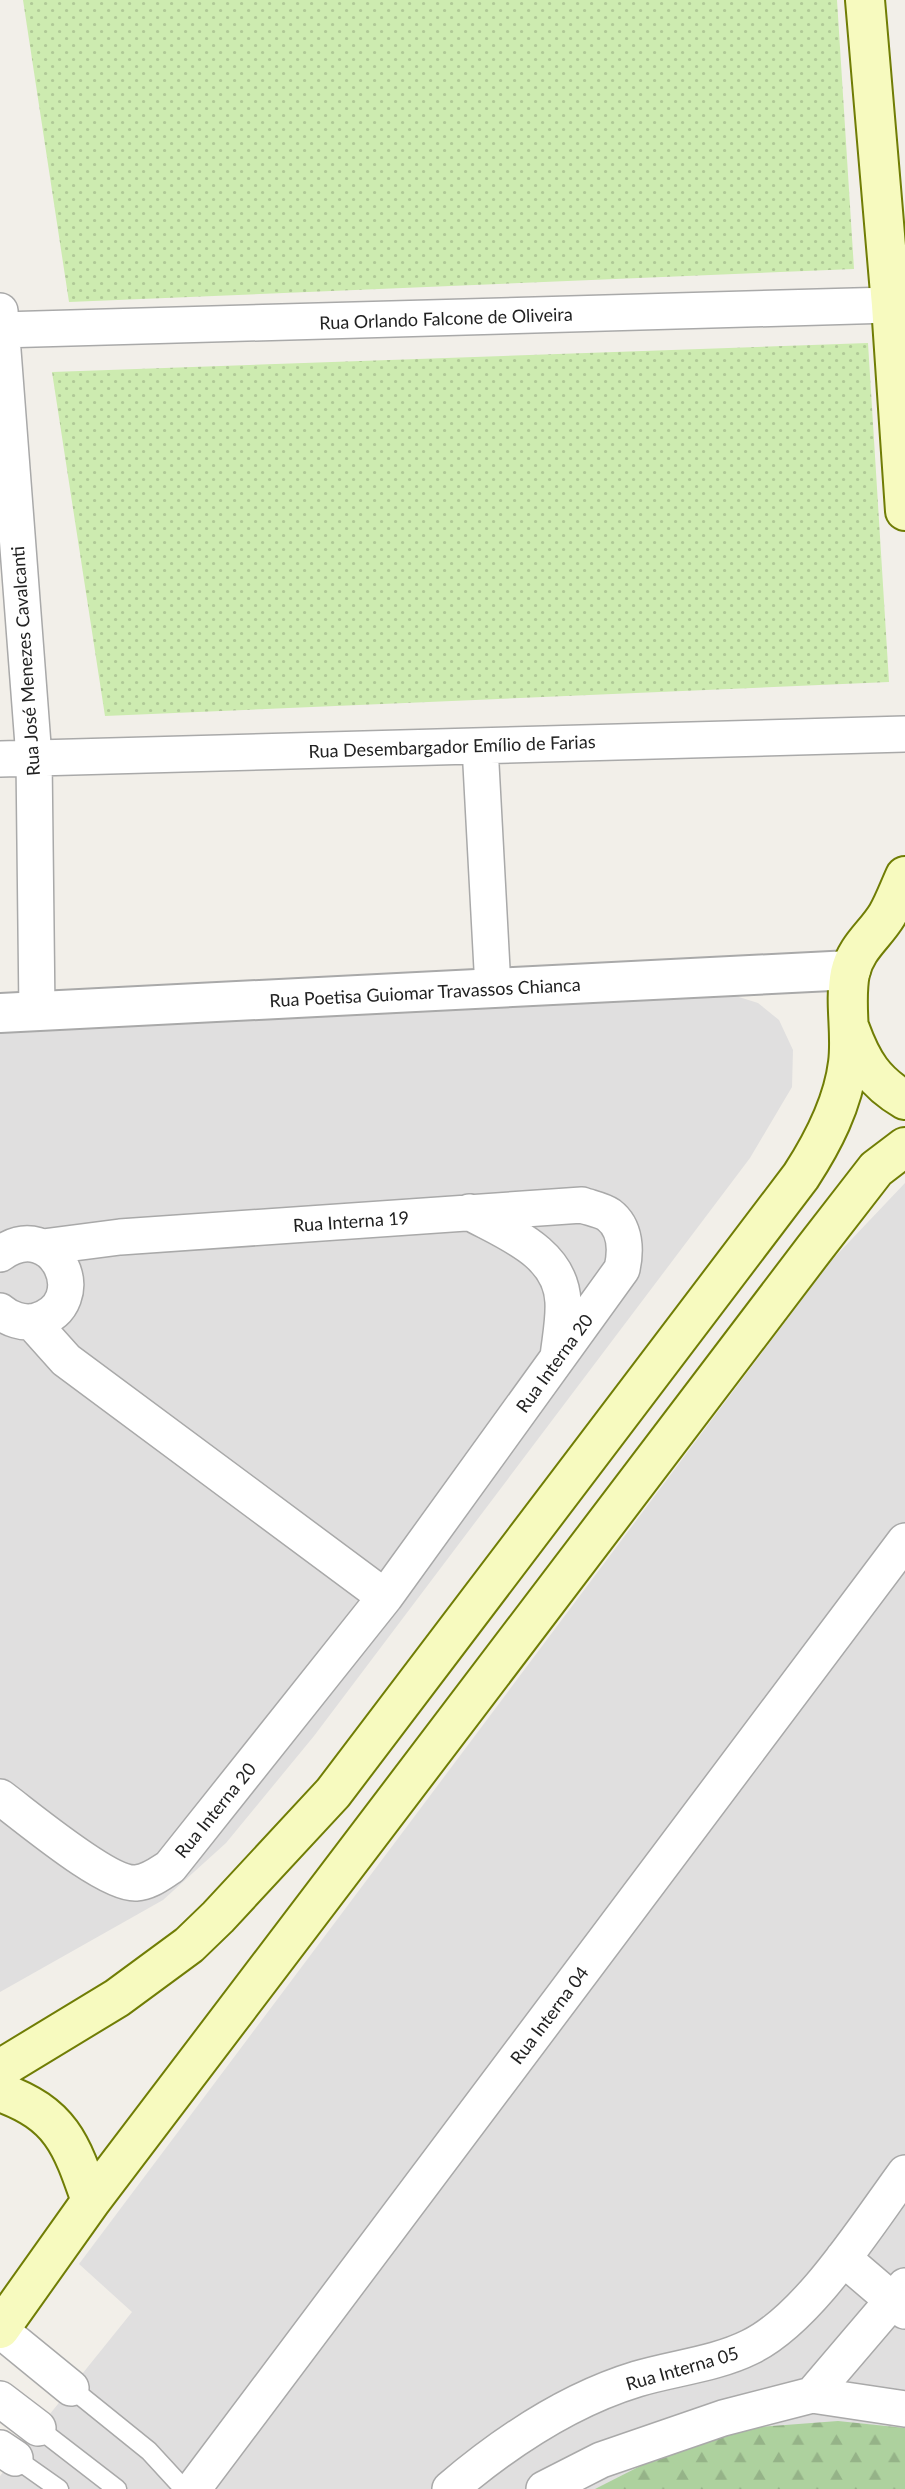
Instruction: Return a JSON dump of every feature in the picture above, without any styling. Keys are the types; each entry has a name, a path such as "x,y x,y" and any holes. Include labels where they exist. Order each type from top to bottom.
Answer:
{"main road":[{"path":"864,0 891,305 905,511"},
{"path":"0,2069 117,1998 189,1945 333,1793 801,1176 822,1143 839,1101 849,1062 847,995 851,970 865,941 895,911 905,876"},
{"path":"847,1020 860,1058 886,1089 905,1100"},
{"path":"0,2329 91,2201 876,1169 905,1147"},
{"path":"0,2092 40,2110 58,2127 79,2166 91,2201"}],"street":[{"name":"Rua Orlando Falcone de Oliveira","path":"0,324 891,305"},
{"name":"Rua José Menezes Cavalcanti","path":"0,324 17,758 19,1012"},
{"name":"Rua Desembargador Emílio de Farias","path":"17,758 905,734"},
{"path":"480,746 493,988"},
{"name":"Rua Poetisa Guiomar Travassos Chianca","path":"19,1012 851,970"},
{"name":"Rua Interna 19","path":"14,1248 120,1237 582,1205"},
{"name":"Rua Interna 20","path":"0,1797 117,1880 134,1883 152,1879 170,1867 385,1597 622,1269 626,1252 621,1230 609,1215 582,1205"},
{"path":"469,1212 529,1245 554,1268 563,1301 558,1357"},
{"path":"26,1308 120,1237"},
{"path":"14,1248 59,1260 65,1270 26,1308"},
{"path":"26,1308 66,1360 385,1597"},
{"name":"Rua Interna 04","path":"193,2489 905,1541"},
{"name":"Rua Interna 05","path":"450,2489 484,2460 579,2402 635,2380 750,2347 779,2328 804,2305 843,2258 905,2173"},
{"path":"812,2395 901,2300 843,2258"},
{"path":"0,2329 71,2388"},
{"path":"544,2489 601,2460 723,2418 812,2395 905,2409"},
{"path":"0,2399 38,2428"}],"lane":[{"path":"71,2388 149,2452 184,2489"},
{"path":"38,2428 117,2489"},
{"path":"8,2453 60,2489"}],"shaded area":[{"path":"723,992 758,1003 779,1020 793,1050 792,1087 750,1158 314,1736 226,1843 163,1900 0,1992 0,1013"},
{"path":"905,1183 905,2489 0,2489 0,2476 132,2312 79,2264 830,1262"}],"green space":[{"path":"23,0 837,0 854,269 69,302"},
{"path":"868,343 889,682 105,716 52,372"},
{"path":"838,2421 905,2428 905,2489 595,2489 658,2457 746,2428"}]}
